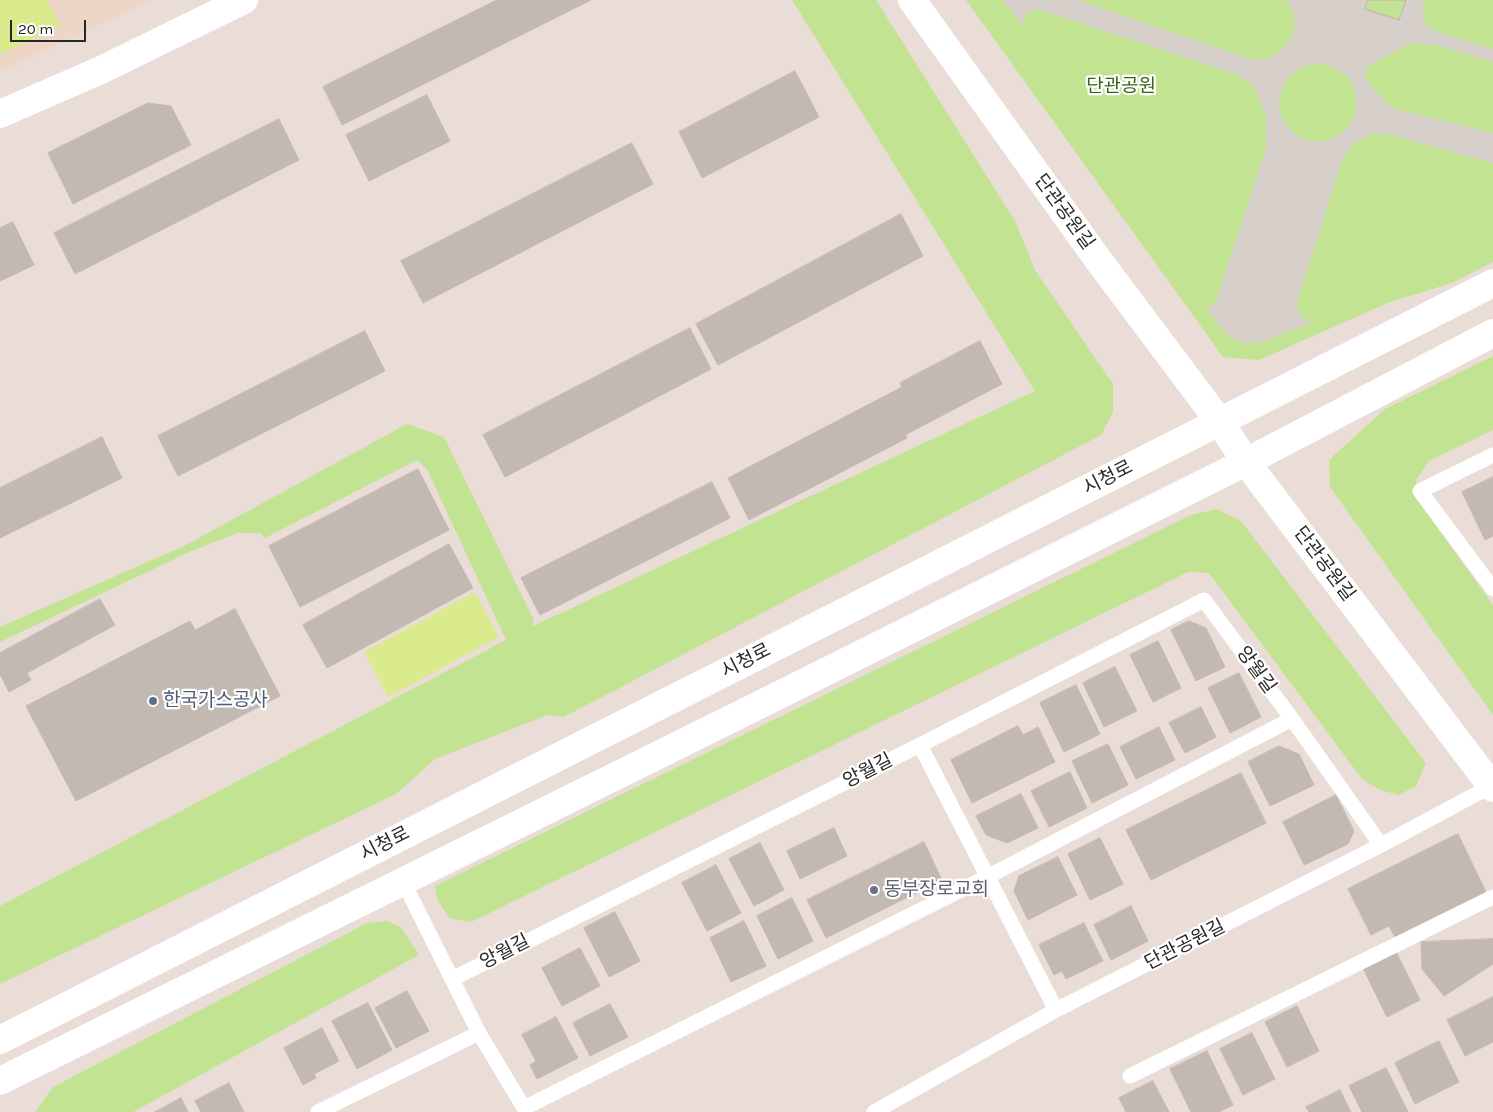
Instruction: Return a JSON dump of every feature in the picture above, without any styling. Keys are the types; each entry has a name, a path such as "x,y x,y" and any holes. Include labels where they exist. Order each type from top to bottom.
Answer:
{"street":[{"path":"0,114 101,70 244,0"},
{"name":"단관공원길","path":"912,0 1099,261 1219,421 1246,462 1492,786"},
{"name":"시청로","path":"0,1040 1493,283"},
{"path":"0,1081 1246,462 1493,333"}],"lane":[{"path":"1493,456 1420,491 1493,589"},
{"name":"앙월길","path":"452,979 920,745 1204,600 1292,719 1381,845"},
{"path":"403,881 479,1033 524,1108 987,877 1292,719"},
{"path":"920,745 1056,1010"},
{"name":"단관공원길","path":"883,1110 1056,1010 1381,845 1492,786"},
{"path":"1130,1076 1493,897"},
{"path":"318,1112 479,1033"}],"shaded area":[{"path":"0,0 152,0 0,72"},
{"path":"1002,0 1078,0 1250,59 1264,60 1277,54 1287,44 1294,31 1295,19 1292,8 1287,0 1368,0 1365,9 1399,20 1406,0 1423,0 1424,18 1427,26 1437,32 1493,49 1493,62 1436,45 1411,43 1368,66 1365,79 1391,108 1493,133 1493,163 1391,135 1375,133 1356,142 1341,163 1297,303 1300,315 1310,322 1314,321 1263,342 1246,344 1235,340 1226,333 1205,303 1209,306 1215,304 1266,148 1266,118 1257,92 1251,83 1233,73 1040,10 1031,11 1026,15 1024,27","holes":["1311,64 1325,64 1337,69 1348,77 1354,89 1357,102 1355,115 1349,126 1329,140 1317,142 1304,139 1285,124 1280,113 1279,101 1288,77 1299,69"]}],"green space":[{"path":"0,0 47,0 60,26 0,54"},
{"path":"792,0 876,0 1015,221 1035,270 1113,384 1113,412 1101,435 564,717 548,715 435,759 396,794 0,984 0,906 506,640 427,469 417,460 265,538 260,533 237,533 187,553 0,642 0,627 186,545 407,424 444,437 533,618 533,626 1035,391"},
{"name":"단관공원","path":"966,0 1493,0 1493,262 1452,283 1390,302 1259,360 1223,357"},
{"path":"1493,356 1493,430 1429,461 1416,480 1418,501 1493,605 1493,715 1330,487 1329,460 1385,409"},
{"path":"1217,509 1241,521 1426,763 1416,786 1399,795 1380,790 1362,779 1209,573 1188,572 471,922 449,918 437,899 435,886 1191,515"},
{"path":"475,592 499,637 388,697 364,652"},
{"path":"387,921 401,927 419,955 133,1112 35,1112 53,1087 367,923"}],"building":[{"path":"497,0 591,0 342,125 323,87"},
{"path":"1368,0 1406,0 1399,20 1365,9"},
{"path":"1368,0 1406,0 1399,20 1365,9"},
{"path":"795,71 819,117 702,178 679,132"},
{"path":"427,95 450,141 369,181 346,135"},
{"path":"148,103 171,106 191,145 73,204 48,153"},
{"path":"279,119 299,160 75,274 54,233"},
{"path":"632,143 653,184 423,303 401,261"},
{"path":"901,214 923,256 718,365 696,324"},
{"path":"13,222 34,265 0,281 0,228"},
{"path":"690,328 711,369 505,477 483,435"},
{"path":"365,331 385,371 178,476 158,436"},
{"path":"980,341 1002,384 905,435 907,438 749,520 728,478 902,387 900,383"},
{"path":"102,437 122,478 0,538 0,488"},
{"path":"418,469 449,530 300,607 269,546"},
{"path":"1493,477 1493,536 1485,540 1462,492"},
{"path":"712,482 730,518 540,615 521,578"},
{"path":"449,544 473,588 327,668 303,625"},
{"path":"100,599 115,625 27,673 31,680 9,692 0,674 0,653"},
{"name":"한국가스공사","path":"235,609 280,696 76,801 26,706 190,621 195,630"},
{"path":"1189,621 1206,628 1225,667 1196,681 1171,630"},
{"path":"1158,641 1181,688 1153,702 1130,655"},
{"path":"1115,667 1137,711 1104,727 1083,683"},
{"path":"1239,673 1261,717 1230,733 1208,688"},
{"path":"1076,685 1100,734 1064,752 1040,703"},
{"path":"1201,707 1216,737 1185,753 1169,723"},
{"path":"1018,726 1023,735 1038,727 1055,762 972,803 951,760"},
{"path":"1159,727 1175,760 1136,779 1120,747"},
{"path":"1108,744 1128,785 1092,803 1072,761"},
{"path":"1279,746 1299,754 1314,785 1270,806 1248,762"},
{"path":"1070,772 1087,808 1049,827 1031,791"},
{"path":"1241,773 1266,823 1151,880 1126,830"},
{"path":"1021,794 1038,828 1007,843 986,835 976,816"},
{"path":"1336,795 1354,831 1348,844 1304,865 1283,822"},
{"path":"834,828 847,856 800,879 787,851"},
{"path":"1458,834 1487,894 1396,939 1389,926 1371,935 1348,889"},
{"path":"1100,838 1123,884 1090,900 1068,854"},
{"name":"동부장로교회","path":"924,842 942,880 826,938 807,900"},
{"path":"760,843 784,890 754,906 729,859"},
{"path":"1058,857 1077,895 1028,920 1014,891 1019,876"},
{"path":"716,865 741,913 707,931 682,883"},
{"path":"792,898 813,941 778,959 757,916"},
{"path":"1131,906 1148,941 1111,960 1094,925"},
{"path":"615,912 640,961 609,977 584,928"},
{"path":"744,921 766,966 731,982 710,938"},
{"path":"1084,923 1103,961 1066,979 1062,971 1054,975 1039,945"},
{"path":"1493,939 1493,964 1444,996 1422,969 1421,942"},
{"path":"580,948 600,986 562,1006 542,968"},
{"path":"1395,950 1420,1000 1387,1017 1362,966"},
{"path":"407,991 429,1031 396,1048 375,1008"},
{"path":"1493,997 1493,1042 1465,1056 1447,1020"},
{"path":"368,1003 392,1050 357,1069 332,1021"},
{"path":"610,1004 628,1037 590,1056 573,1023"},
{"path":"1297,1006 1319,1051 1287,1067 1265,1022"},
{"path":"556,1017 578,1058 537,1079 530,1065 536,1061 522,1035"},
{"path":"322,1028 339,1061 314,1074 316,1078 303,1085 284,1048"},
{"path":"1252,1033 1275,1079 1243,1095 1220,1049"},
{"path":"1439,1041 1459,1082 1415,1104 1395,1063"},
{"path":"1207,1051 1233,1105 1219,1112 1191,1112 1170,1069"},
{"path":"1386,1068 1408,1112 1362,1112 1349,1086"},
{"path":"1153,1081 1169,1112 1126,1112 1119,1098"},
{"path":"229,1083 244,1112 201,1112 195,1101"},
{"path":"1340,1090 1351,1112 1309,1112 1306,1107"},
{"path":"181,1098 188,1112 155,1112"}],"place":[{"name":"한국가스공사","path":"153,701"},
{"name":"동부장로교회","path":"874,890"}]}
